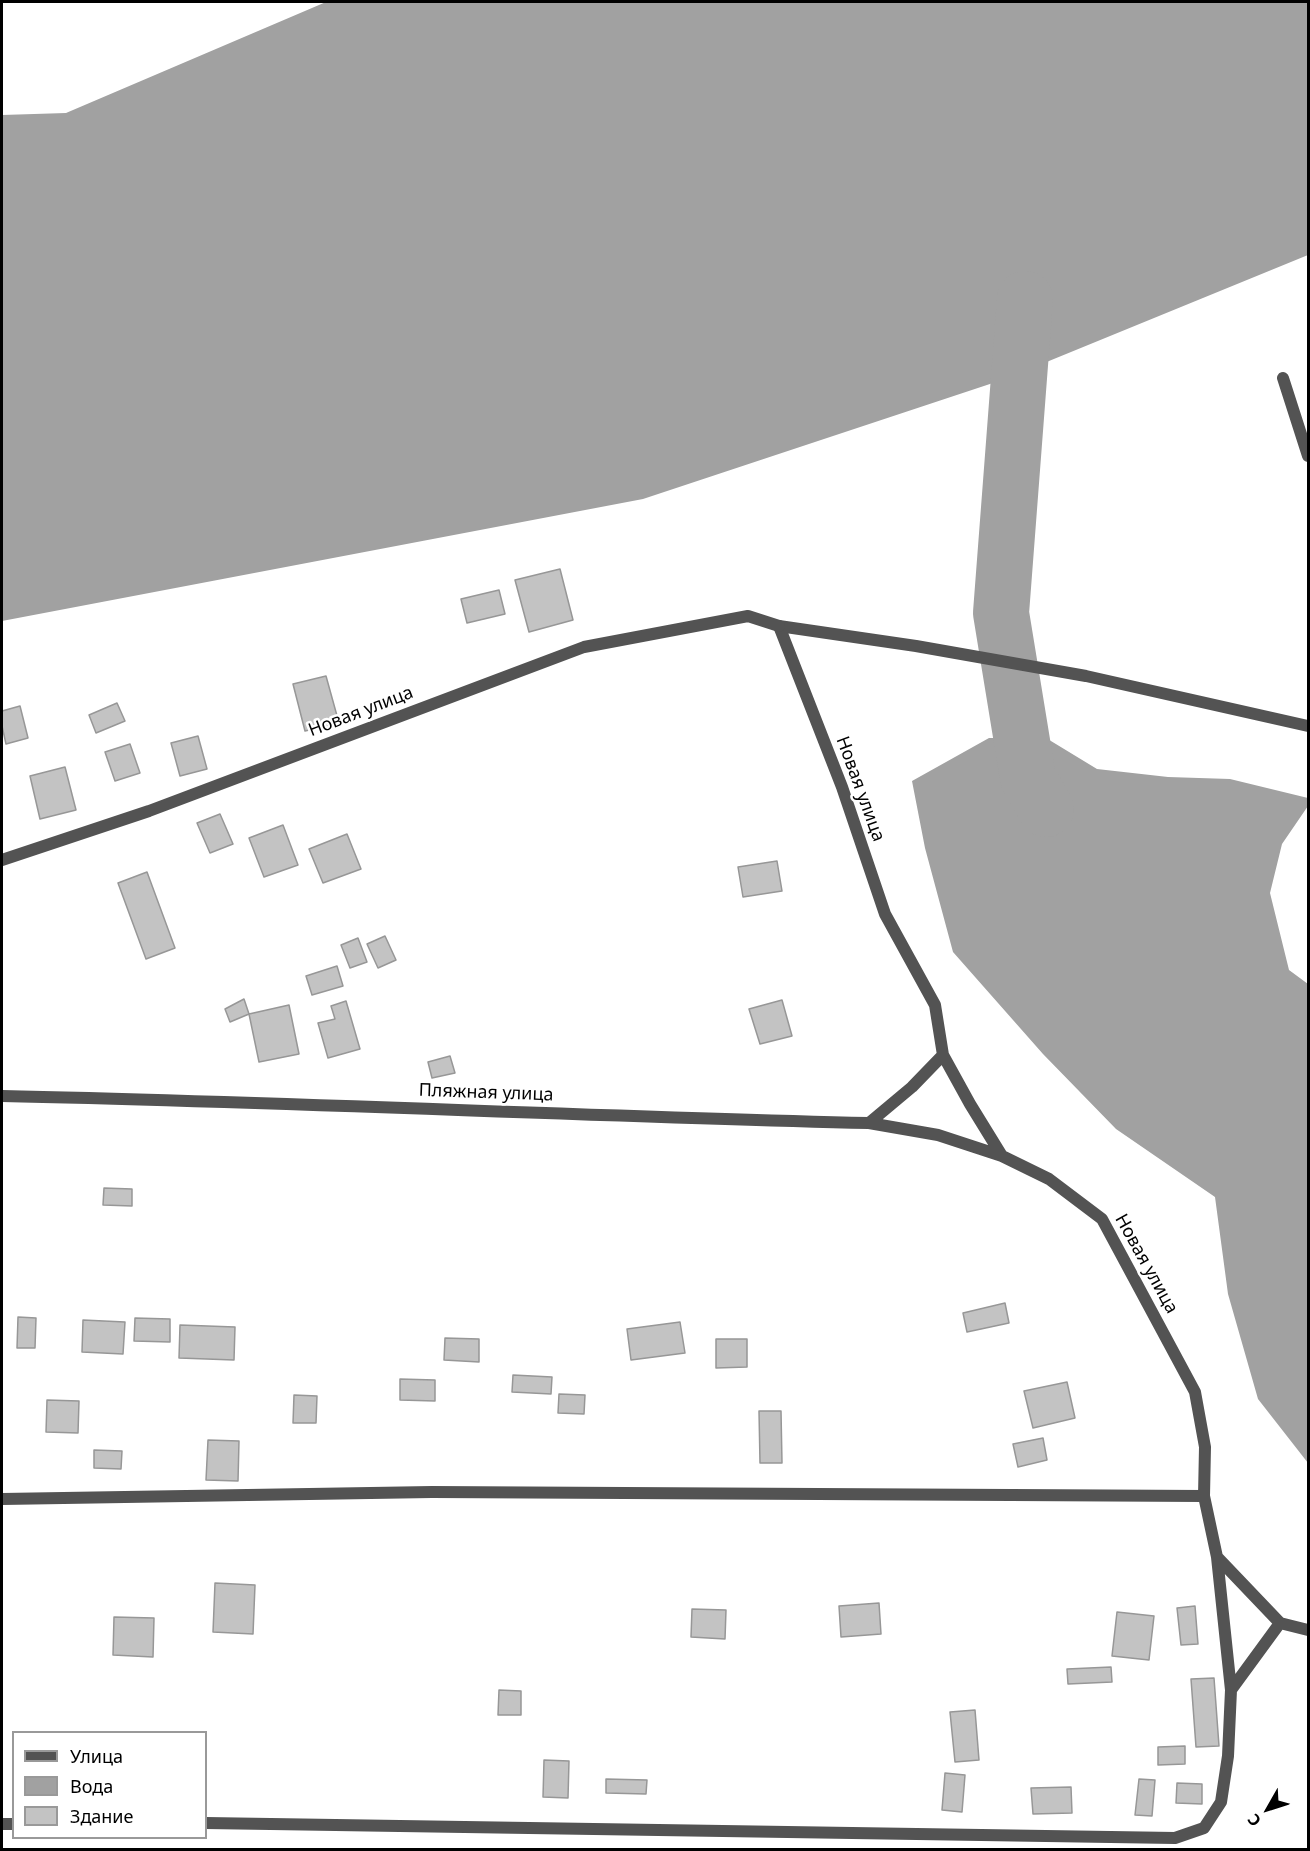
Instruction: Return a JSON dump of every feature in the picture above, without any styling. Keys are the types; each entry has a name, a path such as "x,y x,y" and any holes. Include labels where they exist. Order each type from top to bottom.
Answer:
{"street":[{"path":"1283,378 1308,456"},
{"name":"Новая улица","path":"2,860 149,811 584,647 748,616 779,626 842,788 885,914 934,1005 943,1055 1002,1156 1049,1179 1102,1219 1195,1392 1205,1446 1204,1496 1217,1557 1231,1690 1228,1756 1221,1802 1204,1828 1175,1838 207,1823"},
{"path":"779,626 916,646 1086,676 1308,726"},
{"path":"869,1123 912,1087 943,1055"},
{"name":"Пляжная улица","path":"2,1096 869,1123 938,1135 1002,1156"},
{"path":"2,1499 432,1492 1204,1496"},
{"path":"1217,1557 1280,1623 1308,1630"},
{"path":"1231,1690 1280,1623"}],"water":[{"path":"326,2 1308,2 1308,255 1005,379 643,499 2,621 2,115 66,113"},
{"path":"989,738 1046,738 1097,769 1168,777 1230,779 1308,798 1308,806 1282,844 1270,893 1289,970 1308,984 1308,1463 1258,1399 1228,1294 1215,1197 1116,1129 1043,1054 953,952 925,848 912,781"}],"building":[{"path":"560,569 573,620 529,632 515,580"},
{"path":"499,590 505,614 467,623 461,599"},
{"path":"326,676 339,723 305,731 293,684"},
{"path":"117,703 125,721 96,733 89,715"},
{"path":"20,706 28,738 6,744 2,726 2,711"},
{"path":"198,736 207,769 180,776 171,743"},
{"path":"130,744 140,773 115,781 105,752"},
{"path":"65,767 76,810 40,819 30,776"},
{"path":"220,814 233,844 210,853 197,823"},
{"path":"283,825 298,865 264,877 249,838"},
{"path":"347,834 361,869 323,883 309,849"},
{"path":"777,861 782,891 743,897 738,867"},
{"path":"147,872 175,948 146,959 118,883"},
{"path":"385,936 396,960 378,968 367,944"},
{"path":"358,938 367,962 350,968 341,945"},
{"path":"337,966 343,986 312,995 306,976"},
{"path":"244,999 249,1014 230,1022 225,1009"},
{"path":"782,1000 792,1036 760,1044 749,1009"},
{"path":"346,1001 360,1049 328,1058 318,1023 335,1019 331,1006"},
{"path":"289,1005 299,1054 259,1062 249,1014"},
{"path":"450,1056 455,1073 432,1078 428,1062"},
{"path":"104,1188 132,1189 132,1206 103,1205"},
{"path":"1005,1303 1009,1323 967,1332 963,1313"},
{"path":"18,1317 36,1318 35,1348 17,1348"},
{"path":"135,1318 170,1319 170,1342 134,1341"},
{"path":"83,1320 125,1322 123,1354 82,1352"},
{"path":"680,1322 685,1353 631,1360 627,1329"},
{"path":"180,1325 235,1327 234,1360 179,1358"},
{"path":"445,1338 479,1339 479,1362 444,1360"},
{"path":"716,1339 747,1339 747,1367 716,1368"},
{"path":"513,1375 552,1377 551,1394 512,1392"},
{"path":"400,1379 435,1380 435,1401 400,1400"},
{"path":"1067,1382 1075,1418 1033,1428 1024,1391"},
{"path":"559,1394 585,1395 584,1414 558,1413"},
{"path":"294,1395 317,1396 316,1423 293,1423"},
{"path":"47,1400 79,1401 78,1433 46,1432"},
{"path":"759,1411 781,1411 782,1463 760,1463"},
{"path":"1043,1438 1047,1460 1018,1467 1013,1444"},
{"path":"208,1440 239,1441 238,1481 206,1480"},
{"path":"94,1450 122,1451 121,1469 94,1468"},
{"path":"215,1583 255,1585 253,1634 213,1632"},
{"path":"879,1603 881,1634 841,1637 839,1606"},
{"path":"1195,1606 1198,1644 1181,1645 1177,1608"},
{"path":"692,1609 726,1610 725,1639 691,1637"},
{"path":"1117,1612 1154,1616 1149,1660 1112,1656"},
{"path":"114,1617 154,1618 153,1657 113,1655"},
{"path":"1111,1667 1112,1682 1068,1684 1067,1669"},
{"path":"1214,1678 1219,1746 1196,1747 1191,1679"},
{"path":"499,1690 521,1691 521,1715 498,1715"},
{"path":"975,1710 979,1760 955,1762 950,1712"},
{"path":"1185,1746 1185,1764 1158,1765 1158,1747"},
{"path":"544,1760 569,1761 568,1798 543,1797"},
{"path":"945,1773 965,1775 962,1812 942,1810"},
{"path":"606,1779 647,1780 646,1794 606,1793"},
{"path":"1139,1779 1155,1780 1152,1816 1135,1815"},
{"path":"1177,1783 1202,1784 1202,1804 1176,1803"},
{"path":"1071,1787 1072,1813 1033,1814 1031,1788"}],"waterway":[{"path":"1025,299 1001,613 1028,778 1046,809"}]}
